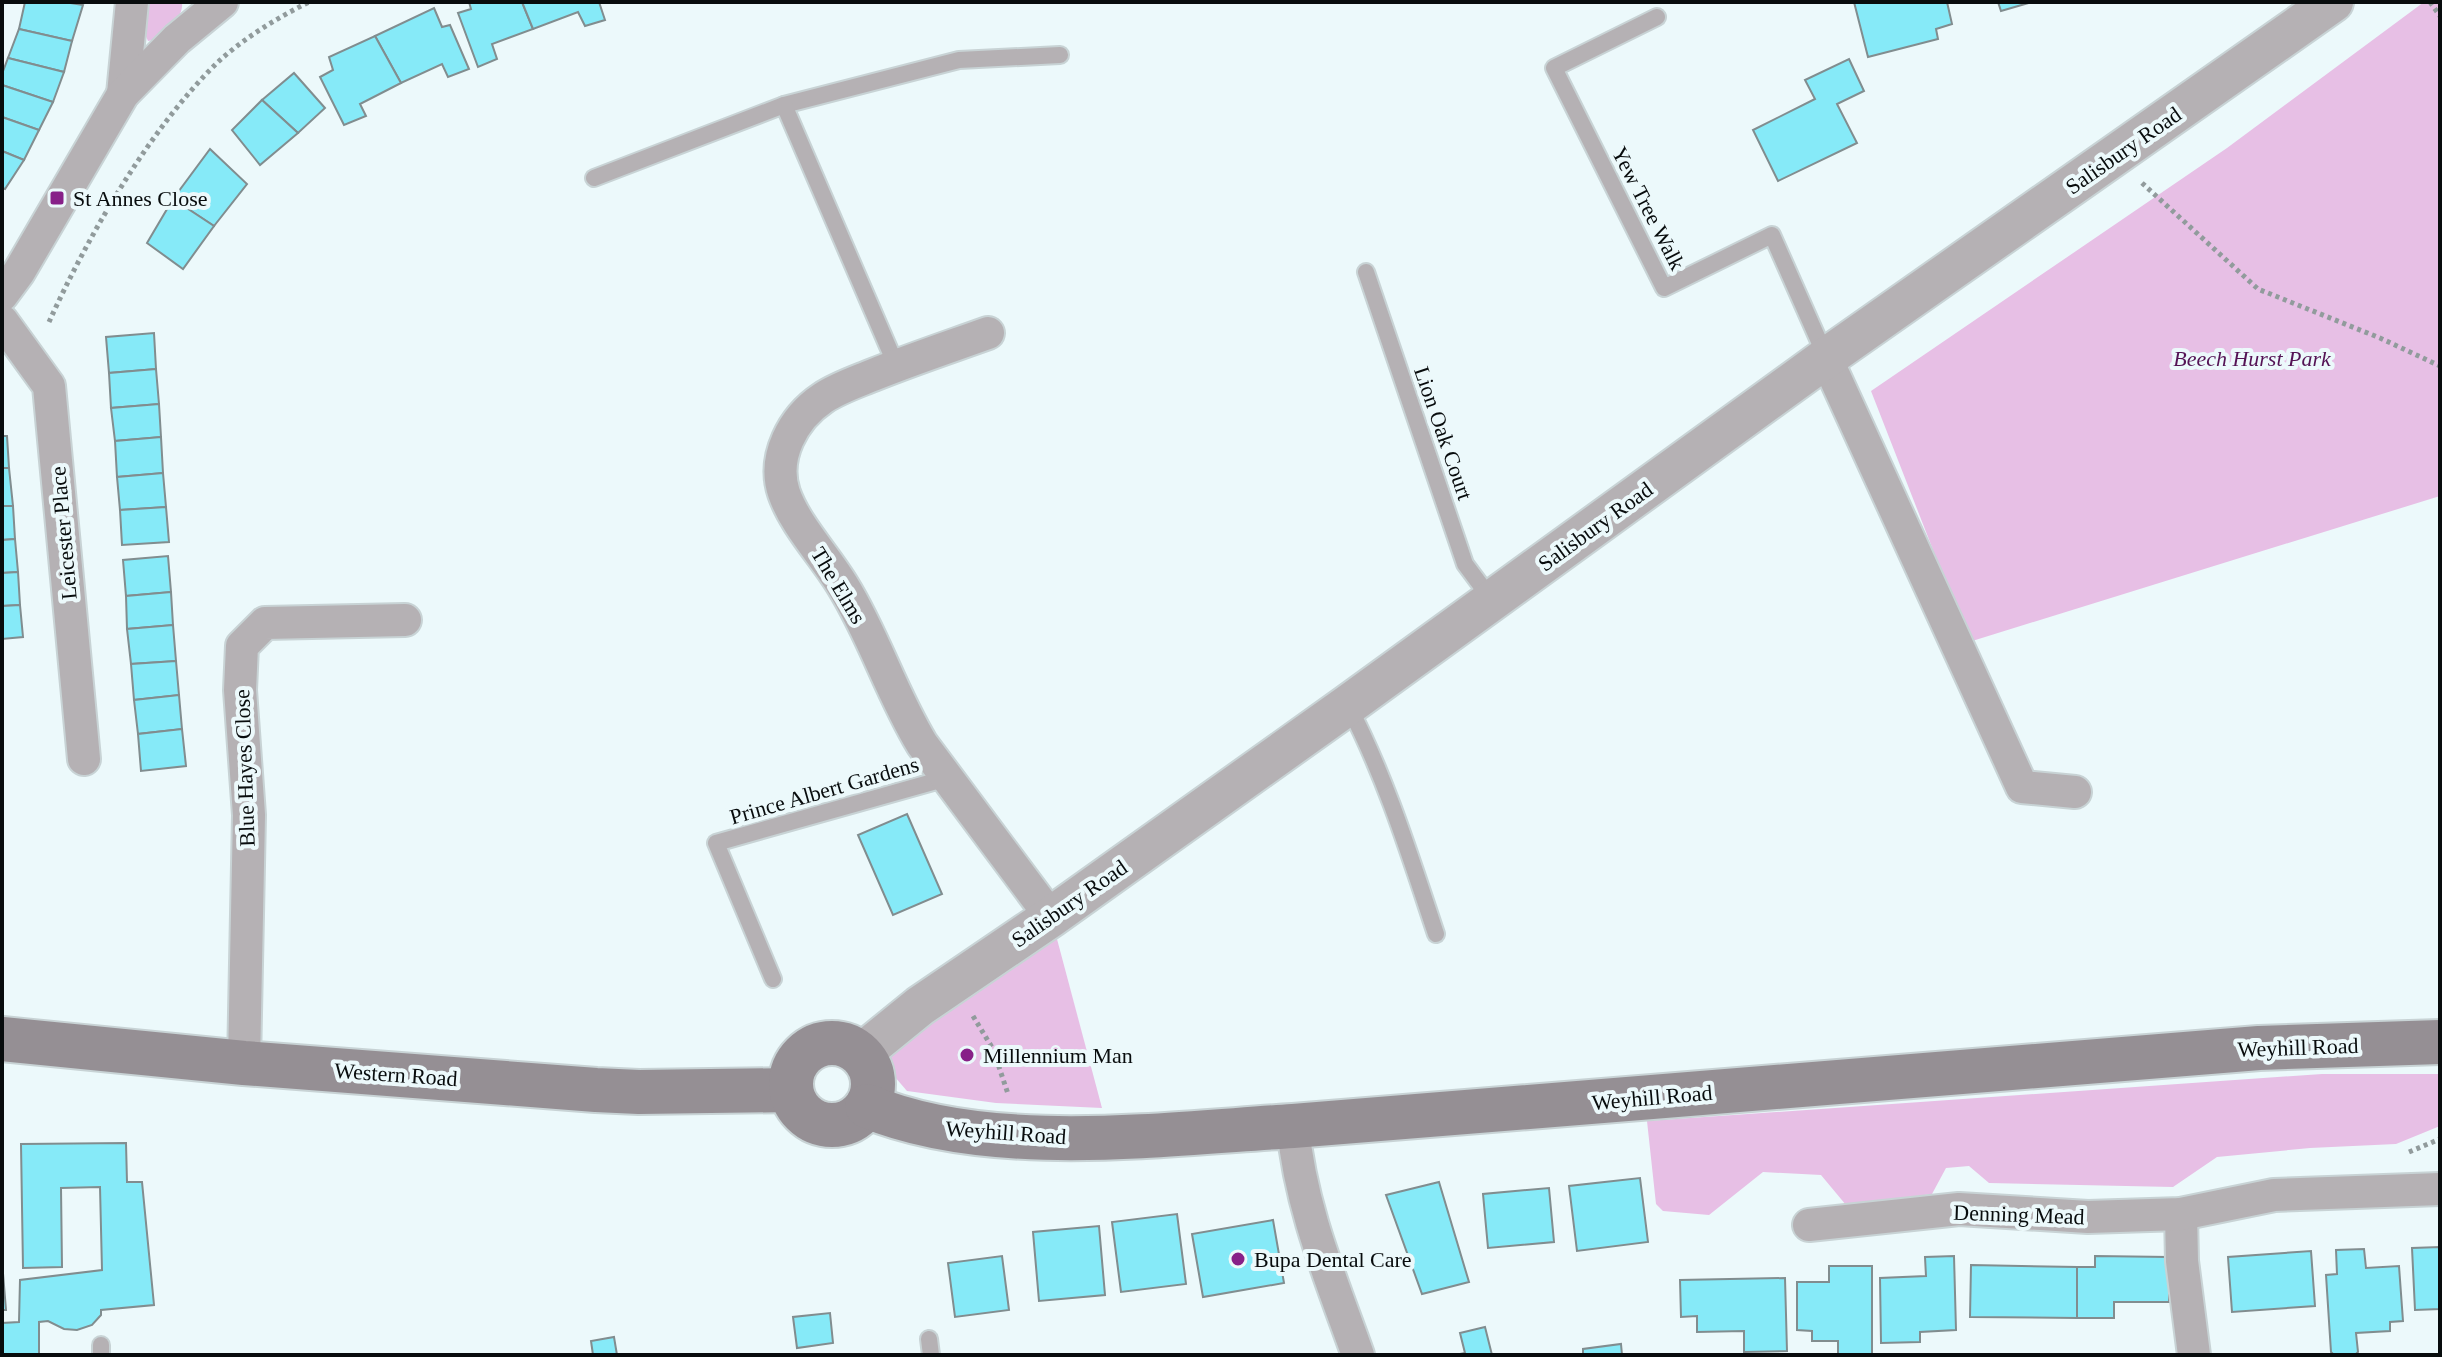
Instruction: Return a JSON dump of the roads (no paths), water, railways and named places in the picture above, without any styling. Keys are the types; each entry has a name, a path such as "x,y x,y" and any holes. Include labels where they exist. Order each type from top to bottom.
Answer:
{"main road":[{"name":"Western Road","path":"2,1039 244,1063 639,1092 791,1090"},
{"name":"Weyhill Road","path":"867,1106 899,1118 944,1128 1038,1137 1134,1136 1293,1126 2259,1048 2440,1042"},
{"path":"843,1044 861,1054 873,1078 873,1093 867,1106 857,1117 845,1123 830,1125 816,1122 804,1114 791,1090 797,1063 806,1052 819,1045 843,1044"}],"street":[{"path":"123,94 132,2"},
{"path":"2,295 19,272 123,94 177,39 222,2"},
{"name":"Salisbury Road","path":"861,1054 920,1006 1051,917 1348,705 1826,358 2333,2"},
{"name":"Leicester Place","path":"2,321 49,386 84,759"},
{"name":"The Elms","path":"988,333 842,387 808,410 795,424 785,443 780,478 784,494 795,514 857,610 906,717 947,778 1051,917"},
{"path":"1826,358 2022,787 2075,792"},
{"name":"Blue Hayes Close","path":"244,1063 249,815 240,690 242,646 265,623 405,620"},
{"path":"1293,1126 1303,1194 1358,1355"},
{"name":"Denning Mead","path":"1809,1225 1959,1209 2088,1217 2181,1214 2274,1195 2440,1189"},
{"path":"2181,1214 2182,1261 2194,1355"}],"lane":[{"name":"Yew Tree Walk","path":"1657,17 1554,68 1664,288 1772,235 1826,358"},
{"path":"594,178 784,105 959,60 1060,55"},
{"path":"784,105 896,365"},
{"name":"Lion Oak Court","path":"1366,272 1465,564 1492,600"},
{"path":"1348,705 1371,749 1394,805 1436,934"},
{"name":"Prince Albert Gardens","path":"773,979 716,843 947,778"}],"place":[{"name":"St Annes Close","path":"57,198"},
{"name":"Millennium Man","path":"967,1055"},
{"name":"Bupa Dental Care","path":"1238,1259"}],"park label":[{"name":"Beech Hurst Park","path":"2252,358"}]}
